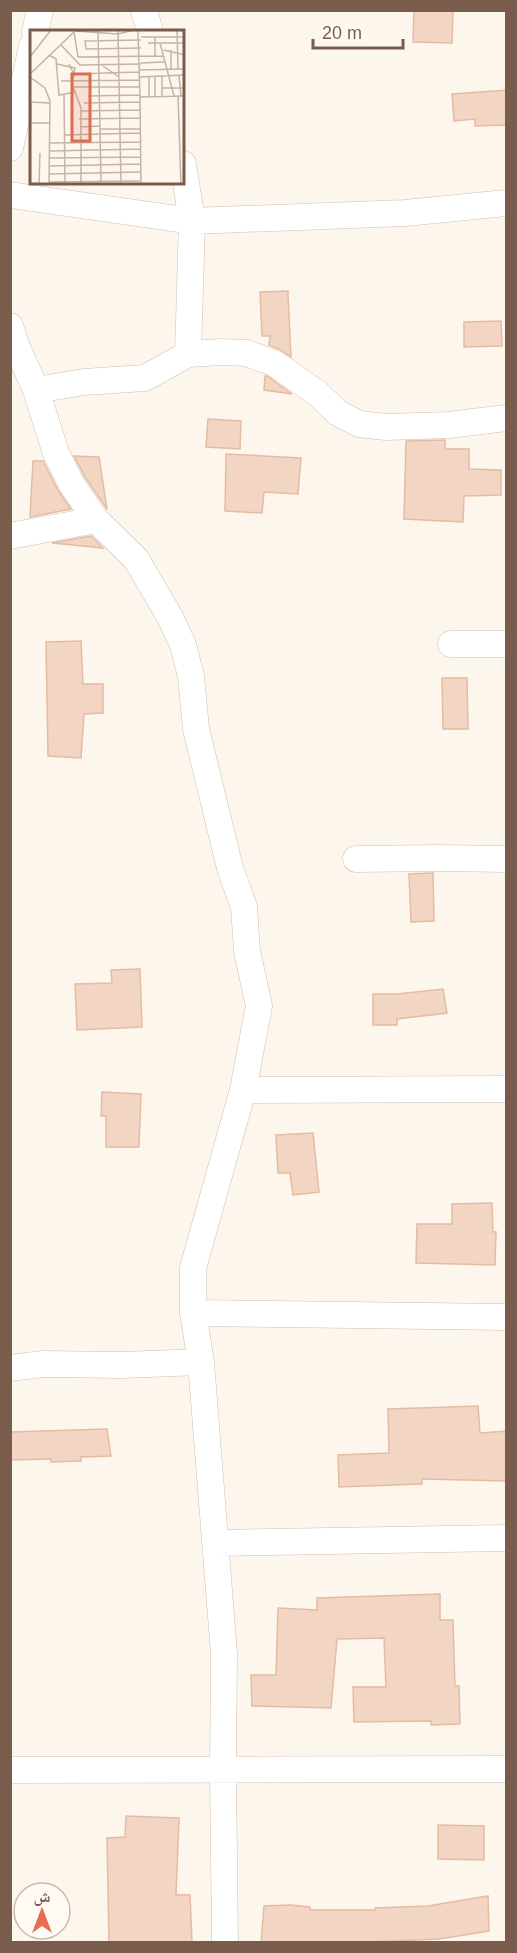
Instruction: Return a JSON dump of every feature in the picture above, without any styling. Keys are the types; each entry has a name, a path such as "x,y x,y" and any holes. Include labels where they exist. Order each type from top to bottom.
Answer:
{"street":[{"path":"35,30 40,10"},
{"path":"144,10 149,30"},
{"path":"10,148 30,55"},
{"path":"184,170 192,221 188,354"},
{"path":"10,195 192,221 405,213 507,203"},
{"path":"10,326 36,390 56,453 72,485 96,520 136,559 170,617 183,645 191,676 196,729 230,868 244,907 247,951 259,1006 243,1090 193,1268 193,1313 201,1362 224,1654 225,1942"},
{"path":"36,390 84,382 145,378 188,354 246,353 274,363 317,393 338,413 359,424 386,427 449,425 507,418"},
{"path":"10,536 96,520"},
{"path":"451,644 507,644"},
{"path":"356,859 507,860"},
{"path":"243,1090 507,1089"},
{"path":"193,1313 507,1317"},
{"path":"10,1368 43,1364 122,1365 201,1362"},
{"path":"216,1543 507,1538"},
{"path":"10,1770 507,1769"}],"building":[{"path":"414,10 453,11 452,43 413,42"},
{"path":"507,90 507,125 475,126 475,119 454,121 452,94"},
{"path":"288,291 291,357 269,345 270,336 262,336 260,292"},
{"path":"501,321 502,346 464,347 464,322"},
{"path":"265,376 267,376 292,394 264,390"},
{"path":"208,419 241,421 240,449 206,447"},
{"path":"445,440 445,449 469,449 469,469 501,470 501,495 464,496 463,522 404,519 406,441"},
{"path":"226,454 301,458 298,494 264,492 262,513 225,511"},
{"path":"74,456 99,457 107,509 85,477"},
{"path":"33,461 43,461 71,509 30,517"},
{"path":"91,536 103,548 52,543"},
{"path":"81,641 83,684 103,684 103,713 84,714 81,758 48,756 46,642"},
{"path":"442,678 467,678 468,729 443,729"},
{"path":"433,873 434,921 411,922 409,874"},
{"path":"140,969 142,1027 77,1030 75,984 112,983 111,970"},
{"path":"443,989 447,1013 397,1019 397,1025 373,1025 373,994"},
{"path":"102,1092 141,1094 139,1147 106,1147 106,1116 101,1116"},
{"path":"313,1133 319,1192 293,1195 290,1173 278,1173 276,1135"},
{"path":"492,1203 493,1232 496,1232 495,1265 416,1263 417,1224 452,1224 452,1204"},
{"path":"478,1406 480,1433 507,1431 507,1481 422,1479 422,1484 339,1487 338,1455 389,1453 388,1409"},
{"path":"107,1429 111,1456 81,1457 81,1461 10,1460 10,1432"},
{"path":"440,1594 440,1620 453,1620 455,1686 459,1686 460,1724 431,1725 431,1721 354,1722 353,1687 386,1687 384,1638 337,1639 331,1708 252,1706 251,1675 276,1675 278,1608 317,1610 317,1598"},
{"path":"126,1816 179,1818 176,1895 190,1895 192,1942 109,1942 107,1838 125,1837"},
{"path":"438,1825 484,1826 484,1860 438,1859"},
{"path":"488,1896 489,1931 439,1939 369,1942 261,1942 264,1906 291,1905 310,1907 310,1910 375,1910 375,1908 428,1906"}]}
